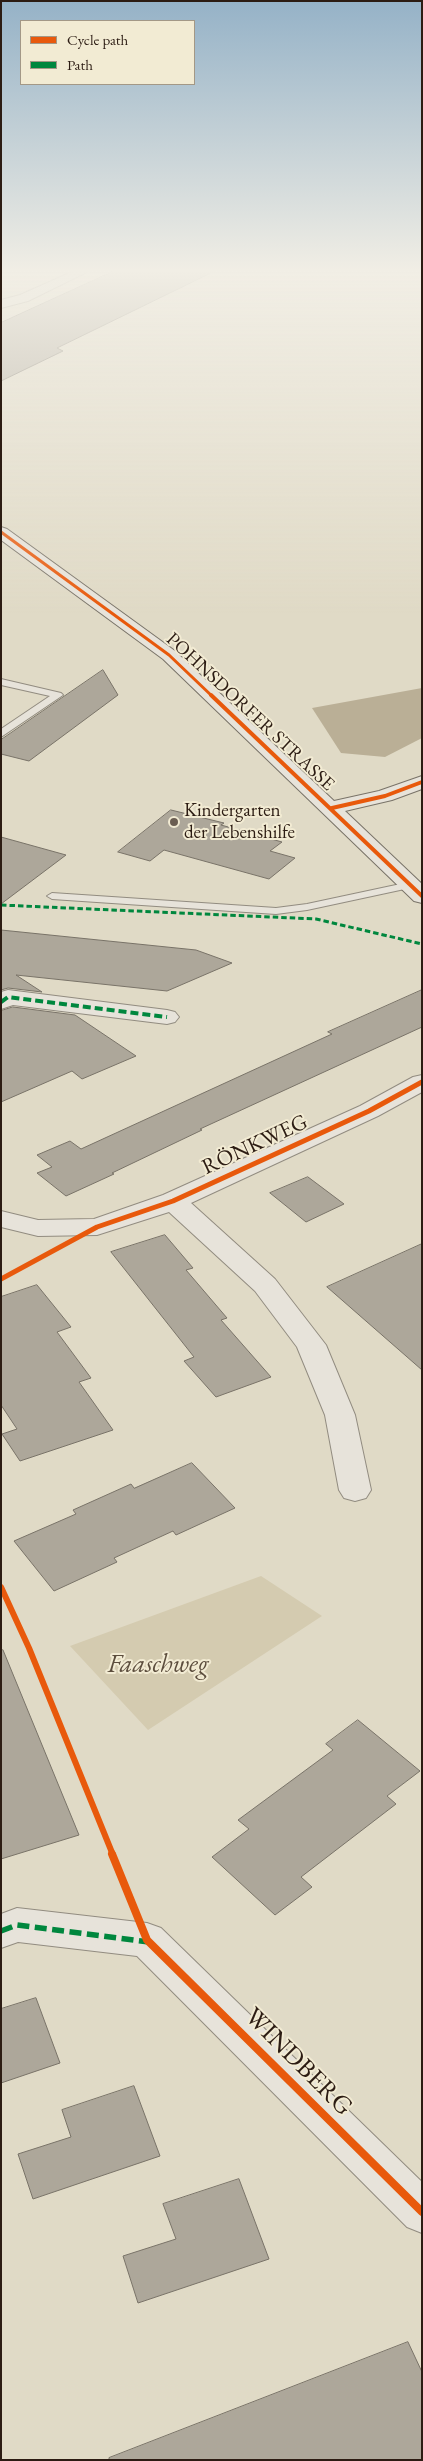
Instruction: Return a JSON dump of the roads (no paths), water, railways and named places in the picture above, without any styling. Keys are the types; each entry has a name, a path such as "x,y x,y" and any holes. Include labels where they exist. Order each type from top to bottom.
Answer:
{"street":[{"name":"POHNSDORFER STRASSE","path":"1,532 112,611 169,655 332,808 416,891"},
{"path":"332,808 385,796 422,782"},
{"path":"3,999 167,1017"},
{"name":"RÖNKWEG","path":"1,1219 38,1228 97,1228 173,1201 369,1111 422,1082"},
{"path":"173,1201 265,1285 311,1345 340,1415 355,1490"},
{"name":"WINDBERG","path":"1,1931 17,1926 147,1940 422,2212"}],"lane":[{"path":"1,682 58,694 1,734"},
{"path":"52,896 276,911 416,891"}],"place":[{"name":"Kindergarten der Lebenshilfe","path":"174,822"}],"park label":[{"name":"Faaschweg","path":"158,1665"}]}
